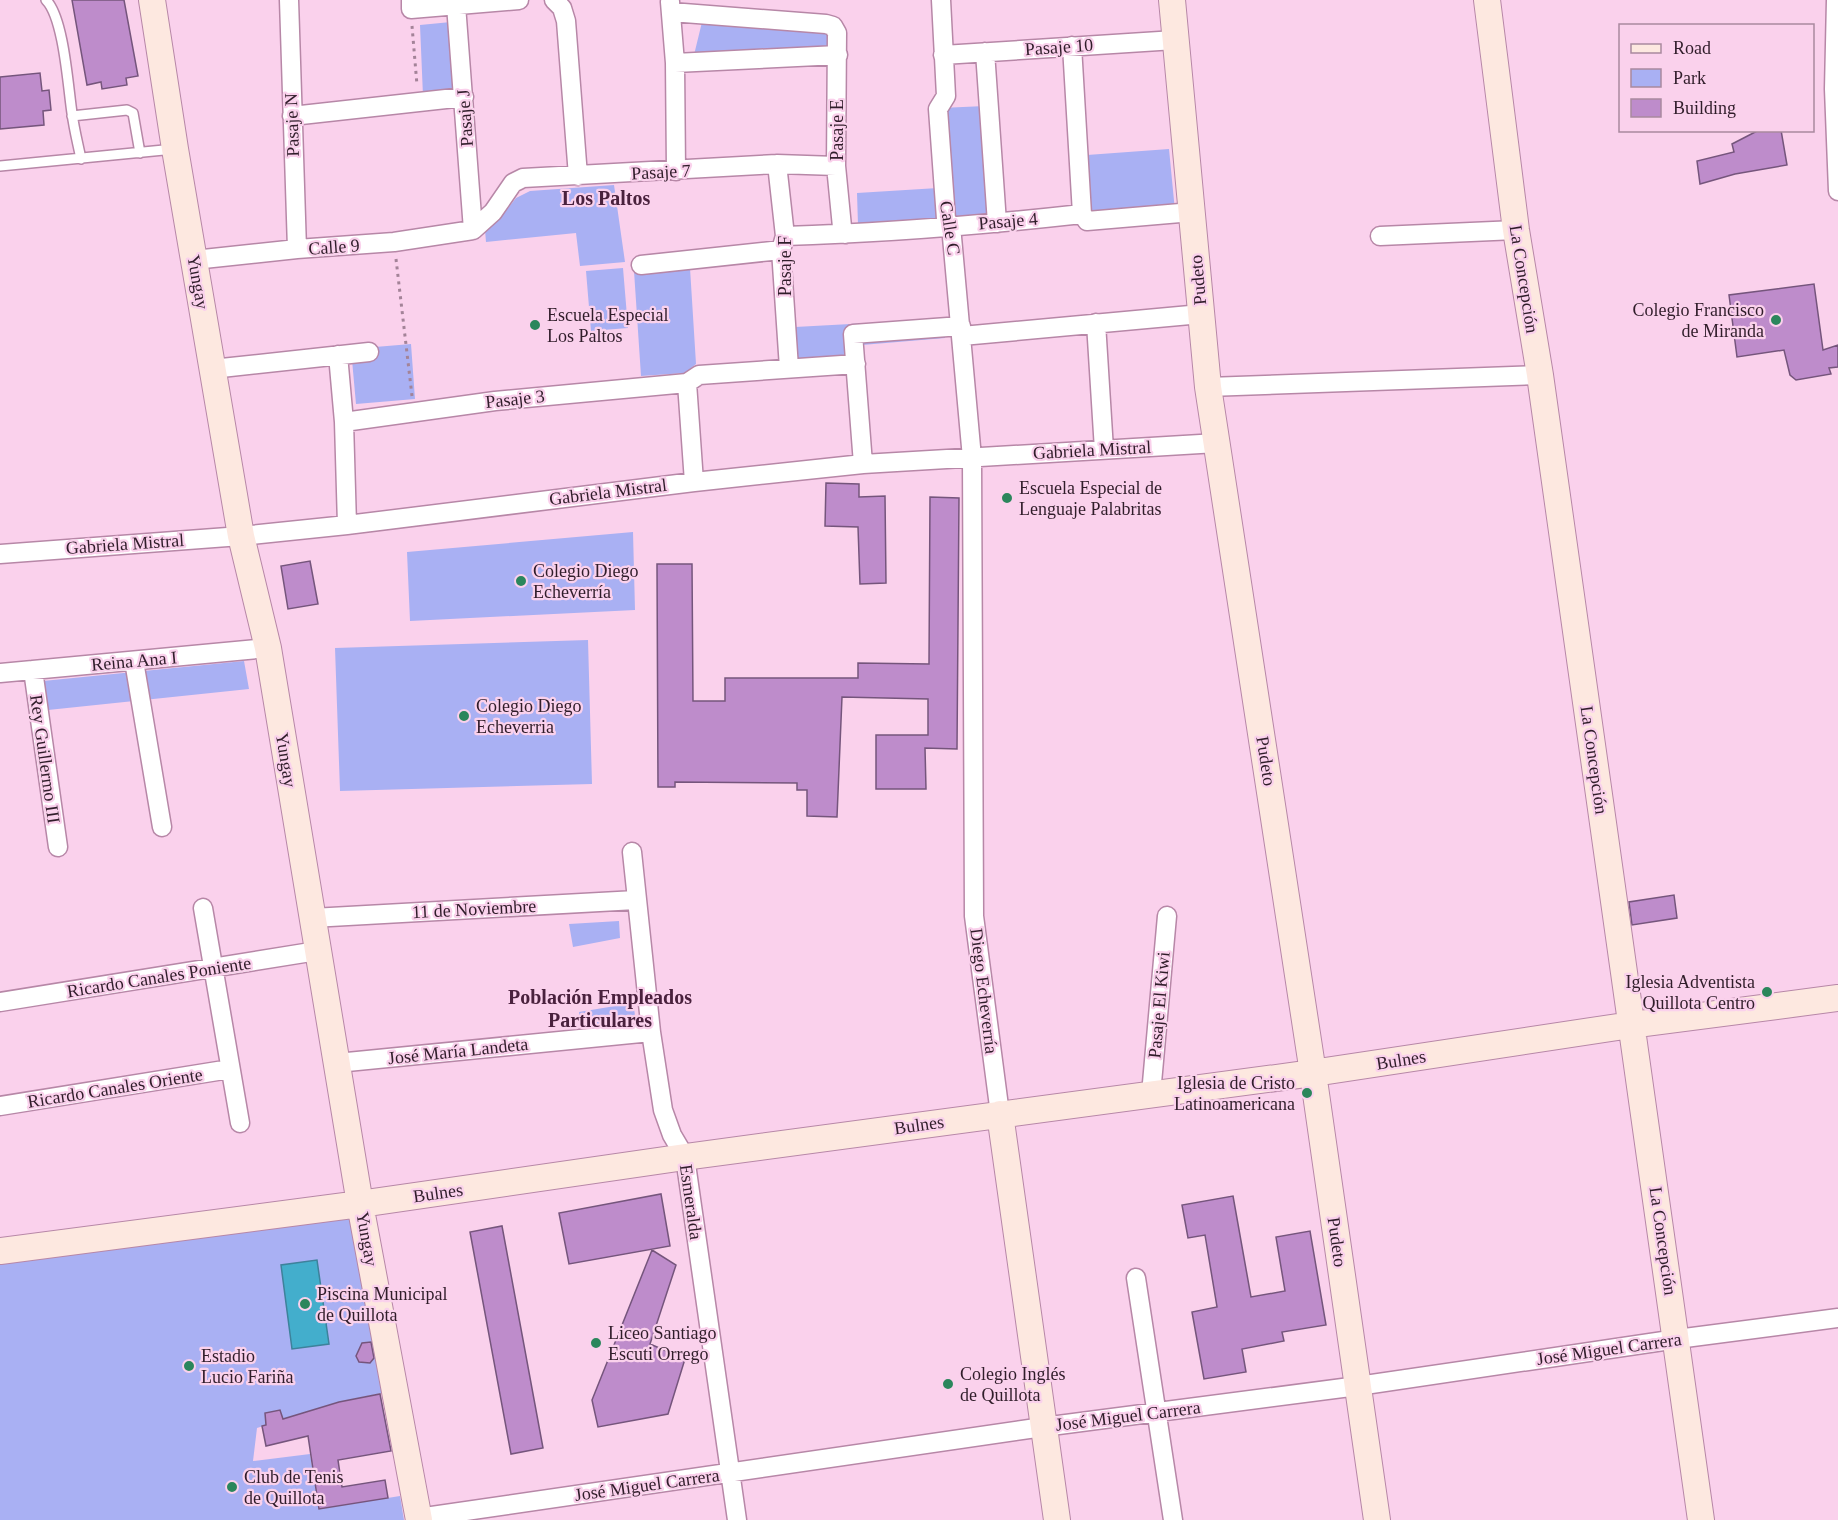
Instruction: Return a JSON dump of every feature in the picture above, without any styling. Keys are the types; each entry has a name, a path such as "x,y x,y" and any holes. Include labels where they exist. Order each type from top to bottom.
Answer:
{"street":[{"name":"Yungay","path":"152,0 241,536 268,648 360,1204 418,1519"},
{"name":"Pasaje N","path":"289,0 297,249"},
{"path":"411,4 456,6 519,0"},
{"name":"Calle C","path":"941,0 942,55 946,96 938,109 946,219 951,226 972,458"},
{"name":"Pudeto","path":"1172,0 1208,387 1313,1073 1377,1520"},
{"name":"La Concepción","path":"1487,0 1516,230 1540,375 1701,1520"},
{"path":"1836,0 1834,89 1838,188"},
{"path":"557,2 566,21 578,176"},
{"name":"Pasaje J","path":"456,6 473,230"},
{"path":"671,6 675,63 676,171"},
{"name":"Pasaje E","path":"671,6 833,26 837,33 838,55 836,166 842,227 845,234"},
{"name":"Pasaje 10","path":"942,55 1175,40"},
{"path":"1072,46 1082,214"},
{"path":"985,52 997,223"},
{"path":"675,63 838,55"},
{"path":"292,116 464,97"},
{"name":"Pasaje 7","path":"473,230 493,212 513,183 524,178 777,164 836,166"},
{"name":"Pasaje F","path":"777,164 789,369"},
{"name":"Pasaje 4","path":"641,265 845,234 997,223 1082,214 1087,220 1192,212"},
{"name":"Calle 9","path":"194,260 394,242 473,230"},
{"path":"1380,236 1516,230"},
{"path":"862,464 853,334 962,331 1201,314"},
{"path":"1096,323 1104,450"},
{"path":"212,369 369,352"},
{"path":"338,355 344,422 347,525"},
{"name":"Pasaje 3","path":"344,422 495,401 855,364"},
{"path":"1208,387 1540,375"},
{"path":"691,380 694,482"},
{"name":"Gabriela Mistral","path":"0,554 241,536 347,525 694,482 862,464 1217,443"},
{"name":"Diego Echeverría","path":"972,458 974,916 1053,1520"},
{"name":"Reina Ana I","path":"0,673 268,648"},
{"path":"134,661 162,827"},
{"name":"Rey Guillermo III","path":"33,670 58,847"},
{"name":"Esmeralda","path":"632,852 651,1032 663,1110 672,1135 686,1157 737,1520"},
{"name":"11 de Noviembre","path":"312,918 636,900"},
{"path":"203,908 240,1124"},
{"name":"Pasaje El Kiwi","path":"1151,1094 1167,916"},
{"name":"Ricardo Canales Poniente","path":"0,1002 317,951"},
{"name":"Bulnes","path":"0,1251 1313,1073 1631,1025 1838,998"},
{"name":"José María Landeta","path":"337,1063 651,1032"},
{"name":"Ricardo Canales Oriente","path":"0,1106 230,1069"},
{"path":"1136,1278 1173,1520"},
{"name":"José Miguel Carrera","path":"418,1519 1042,1427 1358,1386 1838,1318"}],"lane":[{"path":"46,0 50,4 58,25 81,159"},
{"path":"72,116 127,110 133,113 140,153"},
{"path":"0,166 175,148"}],"path":[{"path":"411,4 418,101"},
{"path":"394,242 414,412"}],"green space":[{"path":"703,18 830,28 833,52 693,59"},
{"path":"451,22 456,93 423,96 420,25"},
{"path":"985,106 994,218 950,219 941,108"},
{"path":"1169,149 1175,211 1088,218 1087,155"},
{"path":"614,185 625,262 580,266 576,233 486,242 485,230 504,213 516,198 530,191"},
{"path":"938,188 940,220 858,225 857,193"},
{"path":"623,268 628,328 591,331 586,271"},
{"path":"690,268 696,364 685,373 641,376 634,271"},
{"path":"943,319 945,338 850,346 851,358 797,363 795,327"},
{"path":"411,344 415,399 356,404 351,349"},
{"name":"Colegio Diego Echeverría","path":"633,532 635,610 410,621 407,552"},
{"name":"Colegio Diego Echeverria","path":"588,640 592,784 340,791 335,648"},
{"path":"244,661 249,689 48,710 43,681"},
{"path":"619,921 620,938 573,947 569,924"},
{"path":"633,1003 636,1021 581,1028 579,1012"},
{"name":"Estadio Lucio Fariña","path":"350,1217 382,1393 339,1402 257,1428 253,1461 310,1454 319,1509 400,1496 404,1520 0,1520 0,1263"}],"shaded area":[{"name":"Piscina Municipal de Quillota","path":"317,1260 329,1344 292,1349 281,1265"}],"building":[{"path":"72,0 124,0 138,76 126,78 127,85 102,89 101,82 87,85"},
{"path":"40,73 42,91 49,90 51,110 43,111 44,125 0,129 0,77"},
{"path":"1755,132 1781,132 1787,165 1735,174 1700,184 1697,161 1734,152 1732,144"},
{"name":"Colegio Francisco de Miranda","path":"1814,284 1823,350 1838,345 1838,367 1829,368 1831,374 1796,380 1790,375 1784,350 1737,357 1729,295"},
{"path":"826,483 859,484 859,497 885,496 886,583 860,584 858,527 825,526"},
{"path":"930,497 959,498 957,749 925,748 926,789 876,789 876,735 928,735 928,699 842,697 837,817 807,816 807,790 797,790 797,783 675,782 675,787 658,787 657,564 692,564 693,701 725,701 725,678 858,678 858,663 929,664"},
{"path":"310,561 318,604 288,609 281,566"},
{"path":"1674,895 1677,918 1632,925 1629,902"},
{"path":"661,1194 670,1246 569,1264 559,1213"},
{"path":"1233,1196 1251,1297 1285,1291 1276,1237 1310,1231 1326,1325 1282,1332 1284,1341 1242,1349 1246,1372 1204,1379 1192,1312 1217,1307 1205,1235 1188,1238 1182,1205"},
{"path":"502,1226 543,1448 511,1454 470,1232"},
{"path":"652,1250 676,1265 650,1344 685,1359 668,1414 598,1427 592,1400"},
{"path":"371,1342 374,1358 370,1363 359,1362 356,1356 362,1343"},
{"path":"380,1394 391,1451 338,1460 342,1487 385,1480 388,1498 319,1509 308,1436 266,1446 262,1426 266,1425 265,1413 280,1410 283,1419 339,1402"}],"place":[{"name":"Colegio Francisco de Miranda","path":"1776,320"},
{"name":"Escuela Especial Los Paltos","path":"535,325"},
{"name":"Escuela Especial de Lenguaje Palabritas","path":"1007,498"},
{"name":"Colegio Diego Echeverría","path":"521,581"},
{"name":"Colegio Diego Echeverria","path":"464,716"},
{"name":"Iglesia Adventista Quillota Centro","path":"1767,992"},
{"name":"Iglesia de Cristo Latinoamericana","path":"1307,1093"},
{"name":"Piscina Municipal de Quillota","path":"305,1304"},
{"name":"Liceo Santiago Escuti Orrego","path":"596,1343"},
{"name":"Estadio Lucio Fariña","path":"189,1366"},
{"name":"Colegio Inglés de Quillota","path":"948,1384"},
{"name":"Club de Tenis de Quillota","path":"232,1487"}],"district":[{"name":"Los Paltos","path":"606,198"},
{"name":"Población Empleados Particulares","path":"600,1008"}]}
